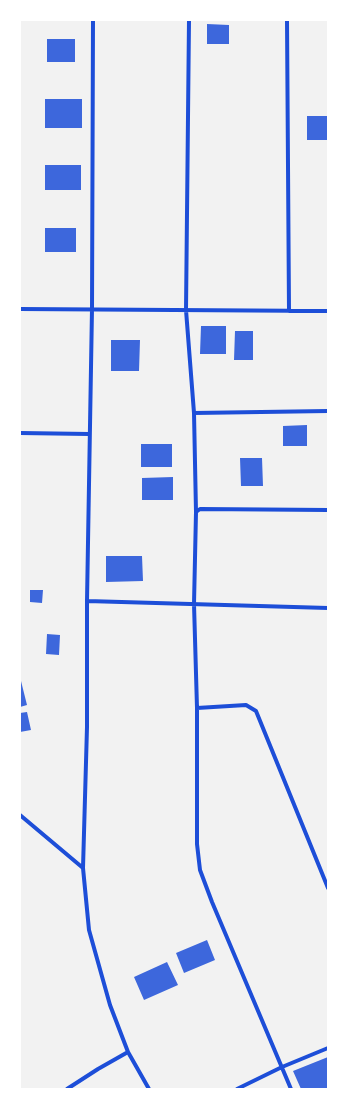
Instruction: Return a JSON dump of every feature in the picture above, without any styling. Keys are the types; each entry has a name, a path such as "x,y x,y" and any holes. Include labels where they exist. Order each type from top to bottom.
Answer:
{"street":[{"path":"93,20 92,310 89,434 87,727 83,868 89,930 110,1006 128,1052 149,1089"},
{"path":"189,20 186,310 194,413 196,512 194,604 197,708 197,844 200,870 212,902 291,1089"},
{"path":"287,20 289,311"},
{"path":"20,309 328,311"},
{"path":"194,413 328,411"},
{"path":"20,434 89,434"},
{"path":"196,512 200,509 328,510"},
{"path":"87,601 328,608"},
{"path":"197,708 246,706 256,711 328,888"},
{"path":"20,815 83,868"},
{"path":"236,1089 282,1067 328,1048"},
{"path":"67,1089 128,1052"}],"building":[{"path":"207,24 229,25 229,44 207,44"},
{"path":"47,39 75,39 75,62 47,62"},
{"path":"45,99 82,99 82,128 45,128"},
{"path":"307,116 328,116 328,140 307,140"},
{"path":"45,165 81,165 81,190 45,190"},
{"path":"45,228 76,228 76,252 45,252"},
{"path":"201,326 226,326 226,354 200,354"},
{"path":"235,331 253,331 253,360 234,360"},
{"path":"111,340 140,340 139,371 111,371"},
{"path":"307,425 307,446 283,446 283,426"},
{"path":"141,444 172,444 172,467 141,467"},
{"path":"240,458 262,458 263,486 241,486"},
{"path":"173,477 173,500 142,500 142,478"},
{"path":"106,556 142,556 143,581 106,582"},
{"path":"30,590 43,590 42,603 30,602"},
{"path":"47,634 60,635 59,655 46,654"},
{"path":"21,681 27,705 20,707 20,682"},
{"path":"27,712 31,730 20,732 20,713"},
{"path":"207,940 215,960 184,973 176,953"},
{"path":"167,962 178,985 144,1000 134,977"},
{"path":"328,1057 328,1089 301,1089 293,1071"}]}
